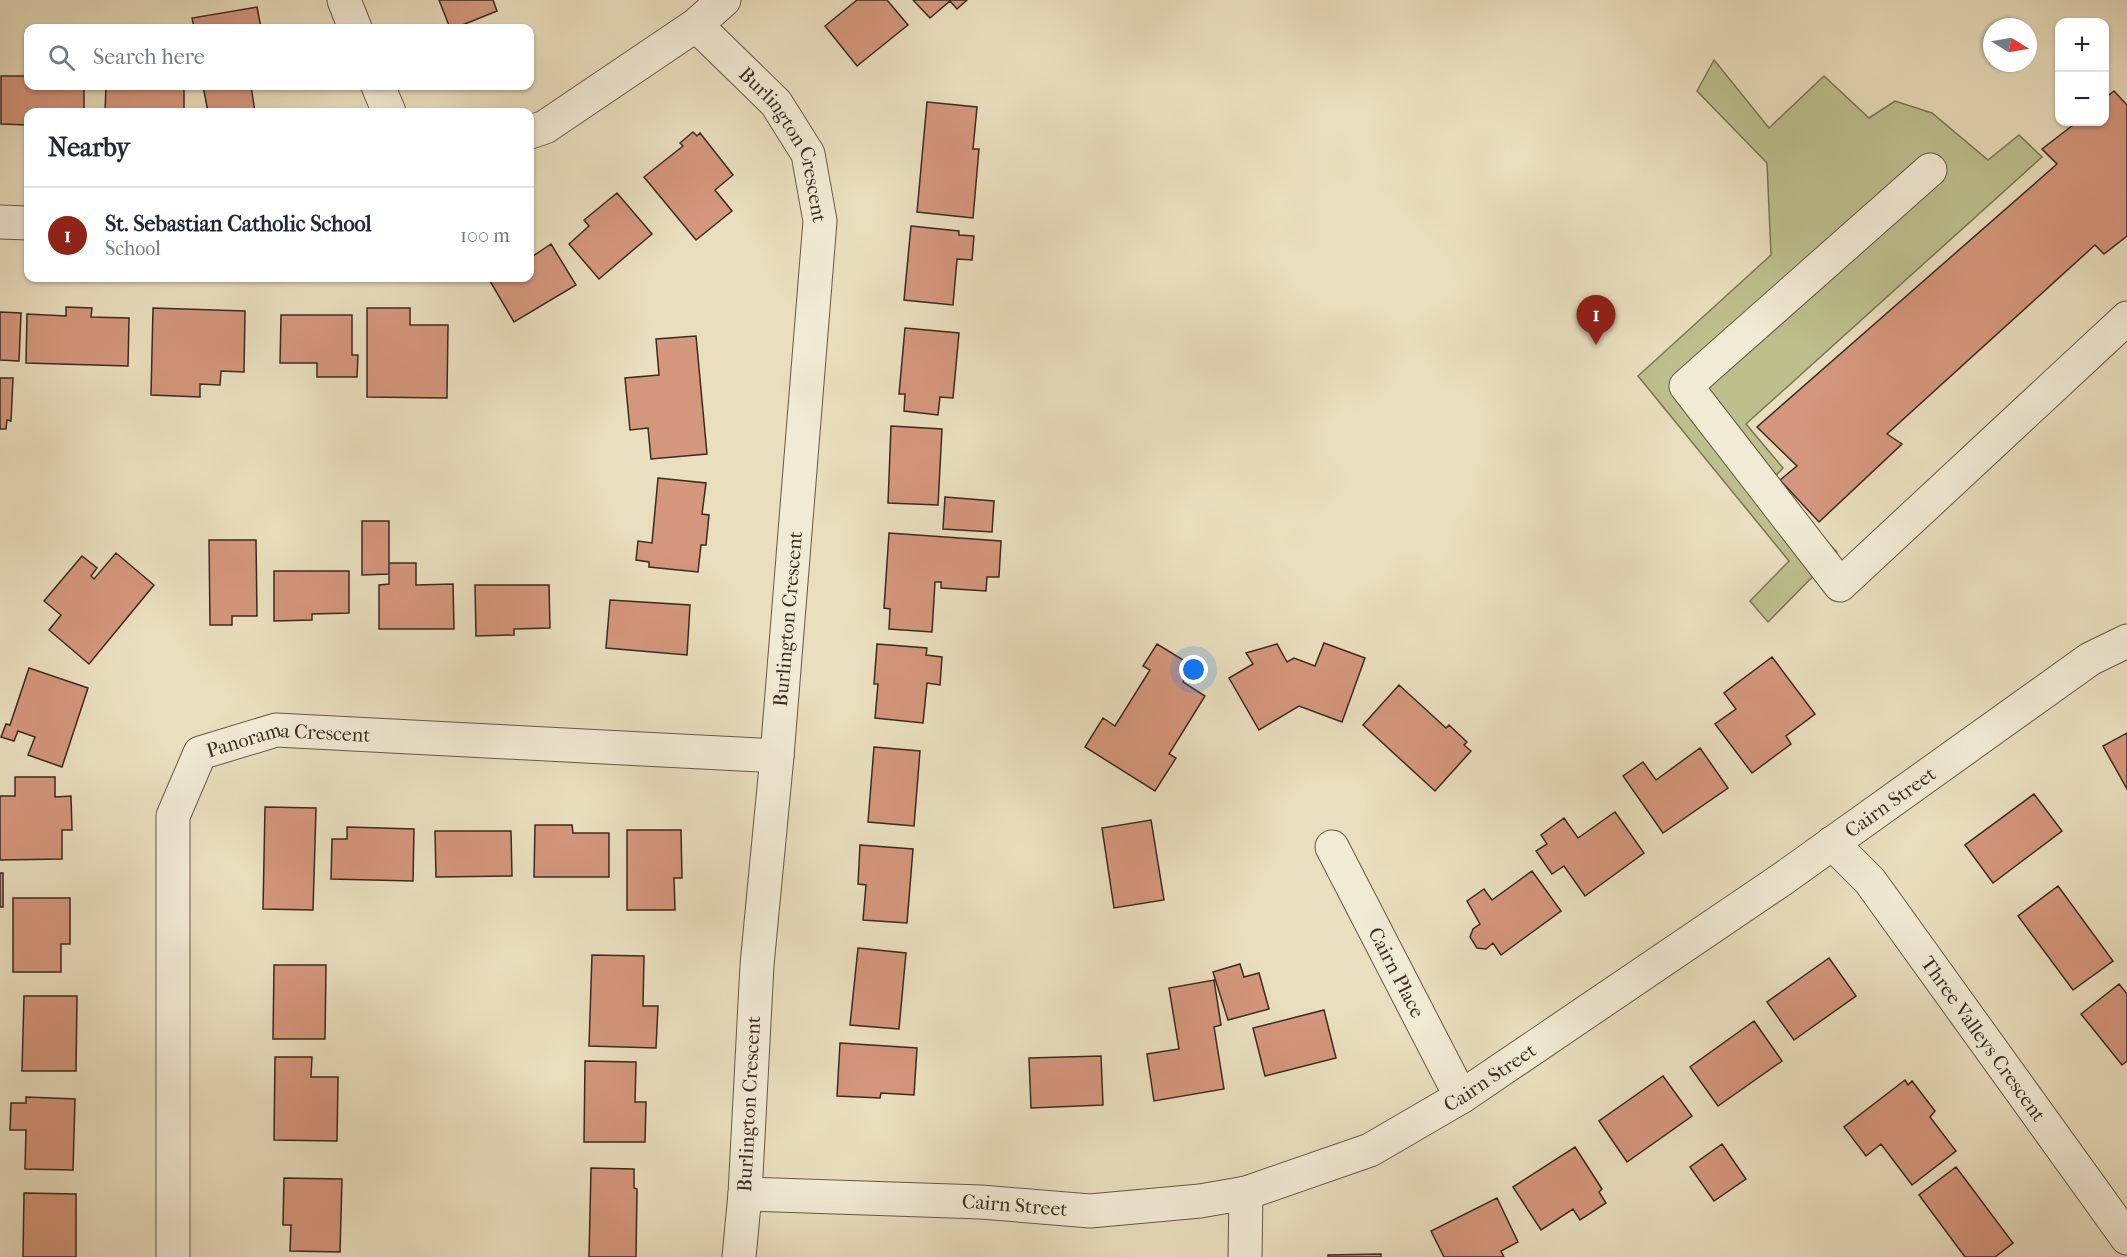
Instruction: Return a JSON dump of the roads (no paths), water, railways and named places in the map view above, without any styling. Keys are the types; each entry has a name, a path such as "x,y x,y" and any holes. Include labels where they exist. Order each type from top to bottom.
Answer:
{"street":[{"path":"344,0 353,24"},
{"path":"534,130 545,126 696,25 724,0"},
{"name":"Burlington Crescent","path":"696,25 776,103 808,153 820,221 777,756 757,965 740,1257"},
{"path":"380,90 387,108"},
{"path":"1930,170 1686,386 1840,585 2127,318"},
{"path":"0,222 24,223"},
{"name":"Cairn Street","path":"745,1194 981,1202 1090,1211 1200,1202 1246,1193 1370,1150 1461,1097 1781,880 2090,659 2127,641"},
{"name":"Panorama Crescent","path":"173,1257 173,816 200,753 276,730 777,756"},
{"name":"Three Valleys Crescent","path":"1832,843 1870,882 2127,1238"},
{"name":"Cairn Place","path":"1332,847 1461,1097"},
{"path":"1245,1257 1246,1193"}],"place":[{"name":"St. Sebastian Catholic School","path":"1596,345"}]}
